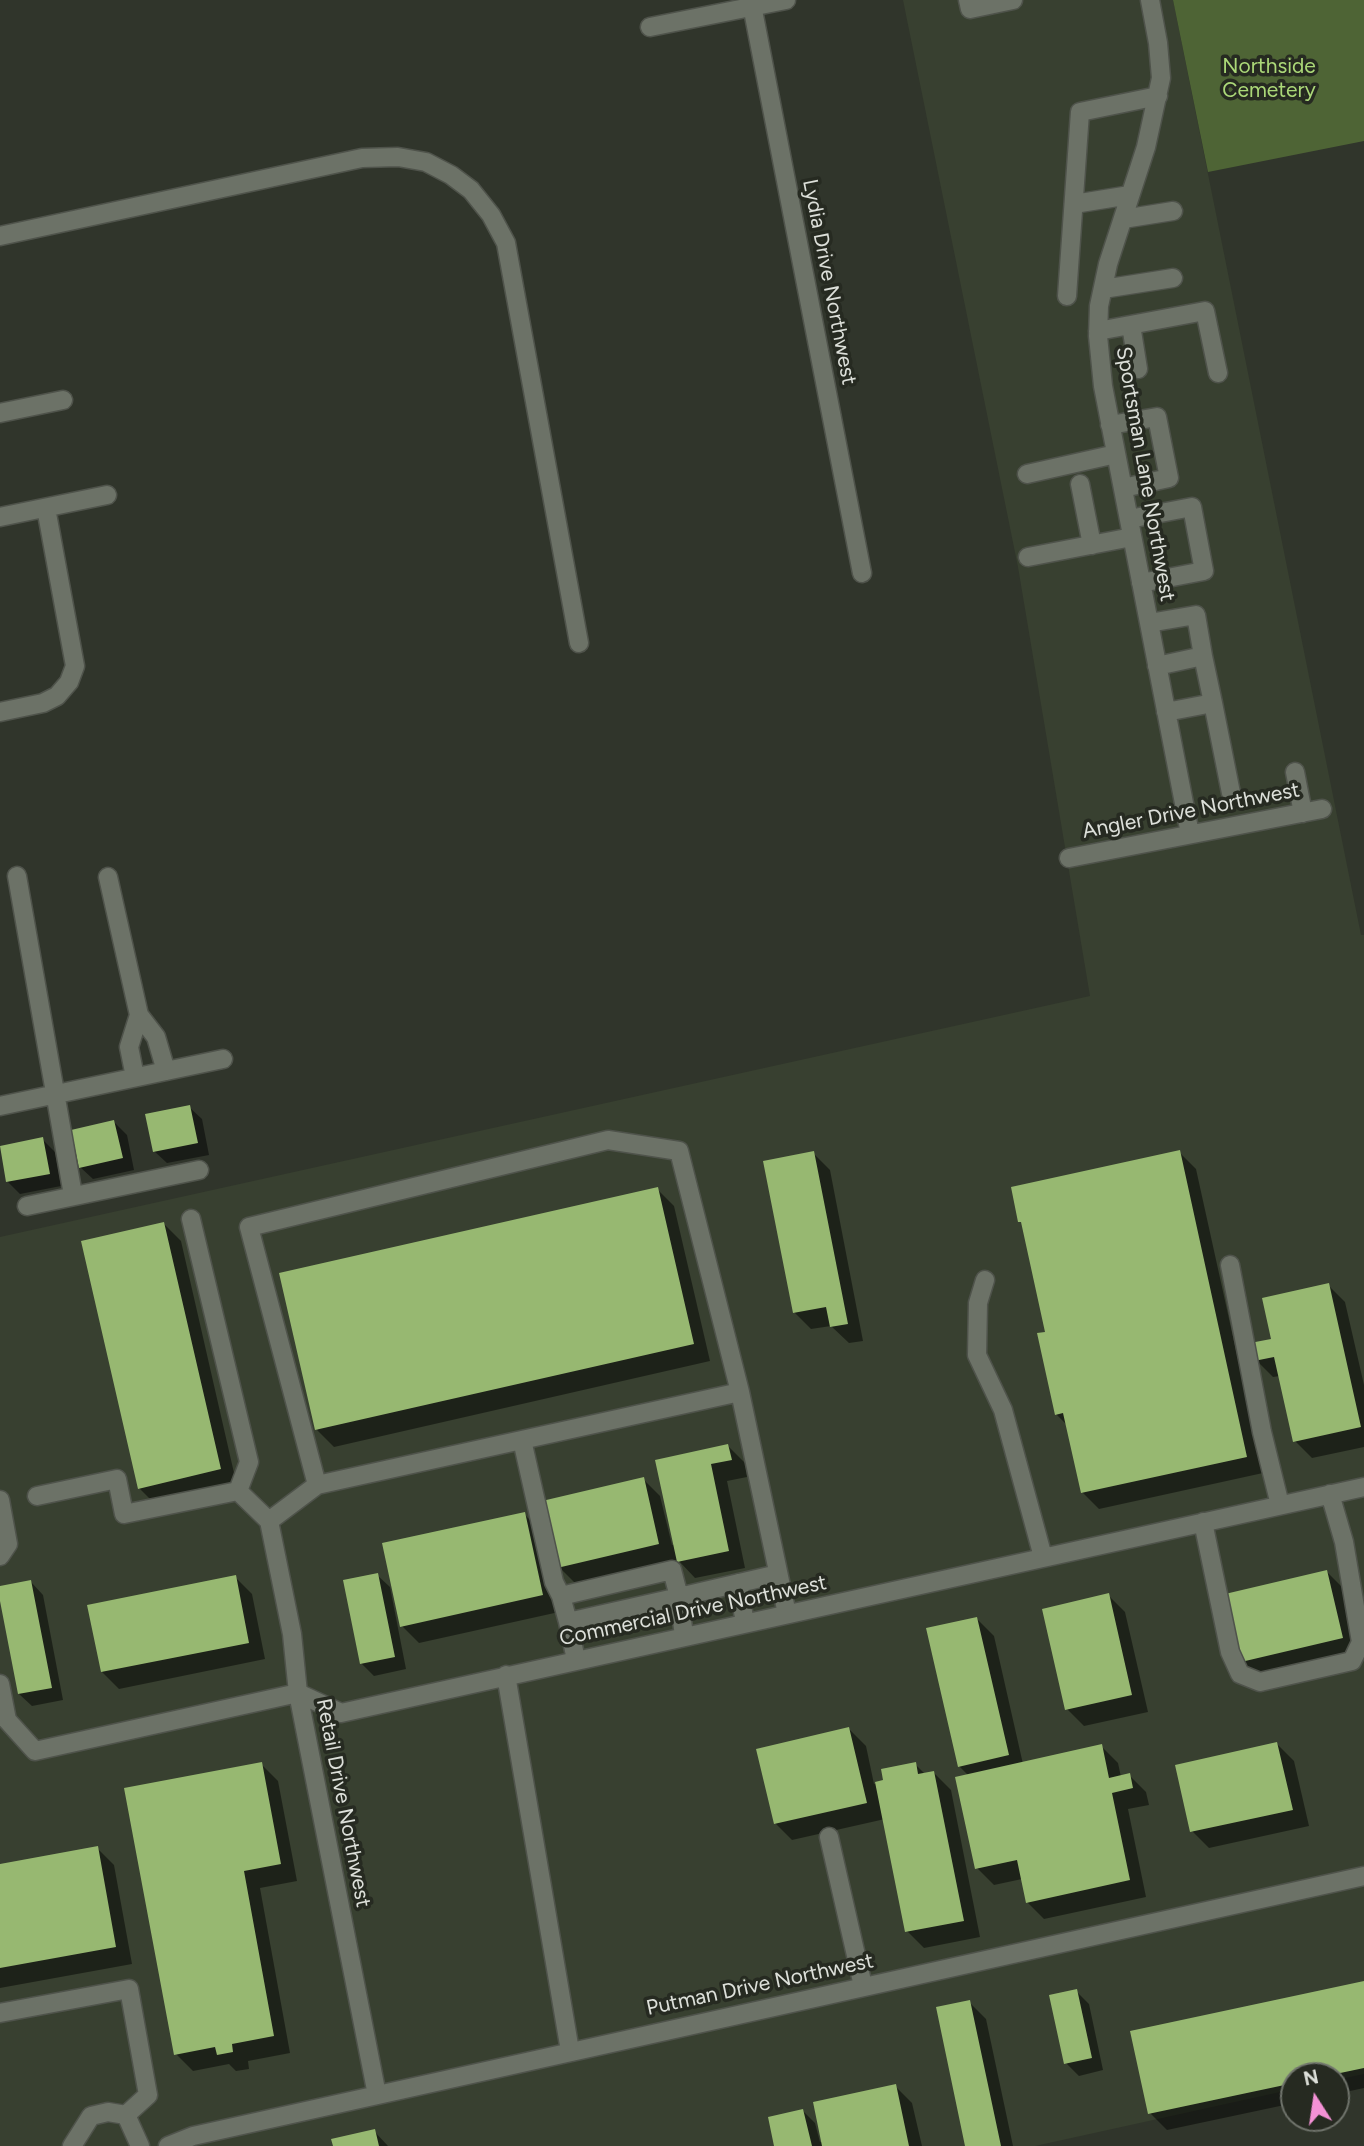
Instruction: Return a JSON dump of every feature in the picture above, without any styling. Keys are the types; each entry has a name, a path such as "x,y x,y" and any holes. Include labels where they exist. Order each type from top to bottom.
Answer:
{"street":[{"path":"650,27 752,3 786,0"},
{"path":"968,0 970,9 1013,0"},
{"name":"Sportsman Lane Northwest","path":"1150,0 1161,78 1146,147 1103,289 1098,331 1110,425 1190,834"},
{"name":"Lydia Drive Northwest","path":"752,3 862,572"},
{"path":"1068,296 1080,112 1158,96"},
{"path":"0,236 362,158 398,157 426,162 451,175 471,190 491,215 506,243 579,643"},
{"path":"1074,204 1130,195"},
{"path":"1123,219 1172,211"},
{"path":"1103,289 1173,278"},
{"path":"1098,331 1205,311 1218,373"},
{"path":"1130,325 1138,369"},
{"path":"0,413 63,400"},
{"path":"1110,425 1157,417 1169,478 1122,488"},
{"path":"1027,474 1116,454"},
{"path":"1080,484 1092,545"},
{"path":"0,517 107,495"},
{"path":"1129,519 1192,507 1204,571 1141,583"},
{"path":"0,712 43,703 57,696 69,682 75,666 46,508"},
{"path":"1028,557 1132,537"},
{"path":"1149,623 1195,615 1231,793"},
{"path":"1157,666 1203,656"},
{"path":"1166,712 1213,703"},
{"path":"1295,772 1303,813"},
{"name":"Angler Drive Northwest","path":"1069,858 1322,809"},
{"path":"17,876 73,1195"},
{"path":"108,877 139,1014 156,1037 166,1071"},
{"path":"135,1077 129,1047 139,1014"},
{"path":"0,1106 223,1059"},
{"path":"317,1485 249,1227 608,1140 679,1151 740,1392 786,1614"},
{"path":"27,1206 199,1170"},
{"path":"191,1219 249,1462 238,1491"},
{"path":"1230,1265 1262,1432 1280,1505"},
{"path":"985,1280 978,1303 977,1355 1003,1410 1043,1557"},
{"path":"238,1491 269,1521 317,1485 740,1392"},
{"path":"522,1440 554,1582 561,1596 576,1660"},
{"path":"37,1496 117,1479 124,1514 238,1491"},
{"name":"Commercial Drive Northwest","path":"298,1693 341,1713 1364,1487"},
{"path":"1203,1522 1230,1652 1240,1674 1260,1682 1352,1661 1361,1642 1344,1542 1330,1494"},
{"path":"0,1500 3,1548"},
{"name":"Retail Drive Northwest","path":"269,1521 292,1634 298,1693 377,2095"},
{"path":"561,1596 672,1570 684,1636"},
{"path":"568,1622 778,1574"},
{"path":"738,1583 745,1623"},
{"path":"506,1675 570,2051"},
{"path":"0,1684 7,1720 35,1751 298,1693"},
{"path":"830,1837 863,1986"},
{"name":"Putman Drive Northwest","path":"168,2146 193,2136 1364,1876"},
{"path":"0,2012 129,1989 148,2095 126,2115"},
{"path":"72,2146 91,2116 108,2112 126,2115"},
{"path":"126,2115 140,2146"}],"shaded area":[{"path":"903,0 1173,0 1361,935 1364,935 1364,2074 1350,2077 1350,2062 1280,2062 1280,2092 1035,2146 0,2146 0,1237 1090,996 1018,567"}],"green space":[{"name":"Northside Cemetery","path":"1173,0 1364,0 1364,141 1208,172"}],"building":[{"path":"190,1105 198,1143 153,1152 145,1114"},
{"path":"114,1120 123,1158 79,1168 71,1130"},
{"path":"43,1137 50,1174 6,1182 0,1146"},
{"path":"1180,1150 1247,1457 1081,1493 1063,1413 1055,1415 1037,1333 1045,1332 1011,1187"},
{"path":"814,1151 848,1324 830,1327 826,1307 793,1313 763,1161"},
{"path":"658,1187 694,1344 315,1430 279,1273"},
{"path":"164,1222 221,1469 138,1489 81,1241"},
{"path":"1329,1283 1361,1427 1293,1442 1274,1357 1254,1361 1250,1343 1271,1339 1262,1298"},
{"path":"728,1444 732,1460 711,1464 729,1551 677,1562 655,1460"},
{"path":"644,1477 659,1544 557,1568 542,1501"},
{"path":"525,1512 543,1595 400,1627 382,1543"},
{"path":"1327,1570 1343,1638 1241,1662 1225,1594"},
{"path":"378,1573 395,1657 360,1664 343,1580"},
{"path":"236,1575 249,1643 101,1672 87,1605"},
{"path":"31,1580 52,1688 18,1694 0,1601 0,1586"},
{"path":"1109,1593 1132,1695 1065,1710 1042,1609"},
{"path":"977,1617 1009,1755 958,1767 926,1628"},
{"path":"849,1727 867,1803 774,1824 756,1749"},
{"path":"1277,1742 1293,1810 1190,1832 1175,1765"},
{"path":"1102,1744 1109,1778 1130,1773 1133,1788 1112,1793 1130,1880 1026,1903 1017,1860 975,1869 955,1777"},
{"path":"262,1762 281,1864 244,1871 274,2036 232,2044 233,2052 217,2055 215,2047 174,2055 124,1788"},
{"path":"916,1762 918,1774 934,1771 964,1921 905,1932 875,1782 883,1780 881,1769"},
{"path":"98,1846 116,1947 0,1968 0,1864"},
{"path":"1364,1981 1364,2068 1350,2071 1350,2062 1280,2062 1280,2086 1148,2114 1130,2031"},
{"path":"1077,1989 1092,2058 1064,2064 1049,1995"},
{"path":"970,2000 1001,2146 965,2146 936,2007"},
{"path":"896,2084 909,2146 822,2146 813,2102"},
{"path":"803,2109 812,2146 774,2146 768,2117"},
{"path":"375,2129 379,2146 333,2146 331,2139"}]}
